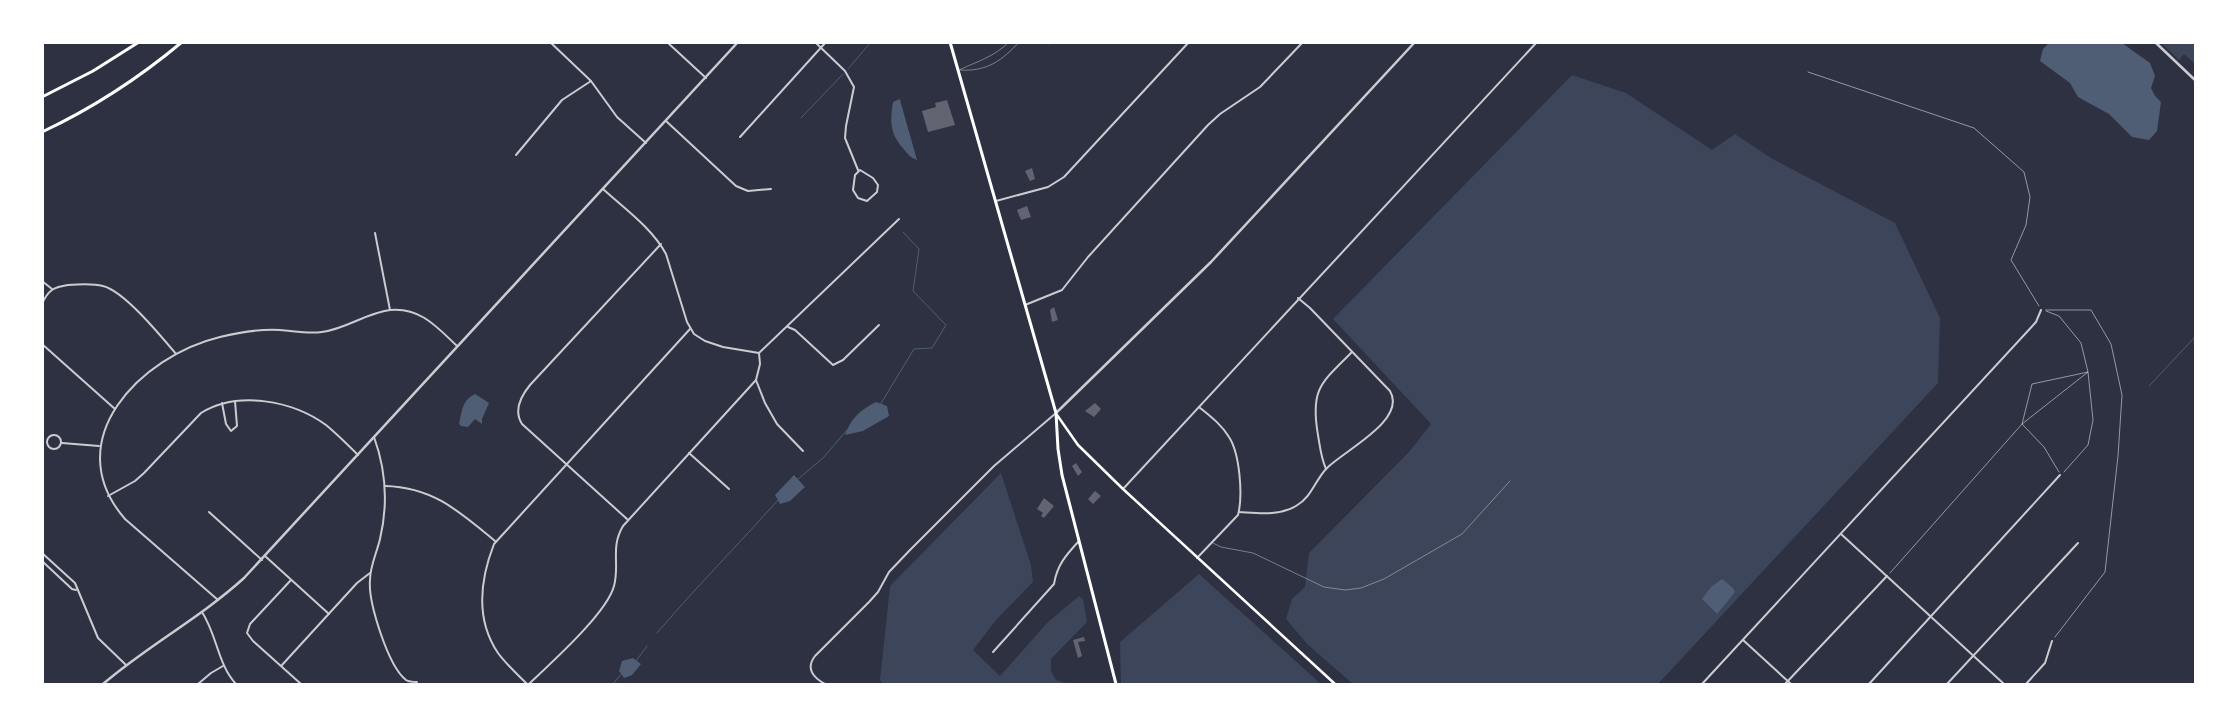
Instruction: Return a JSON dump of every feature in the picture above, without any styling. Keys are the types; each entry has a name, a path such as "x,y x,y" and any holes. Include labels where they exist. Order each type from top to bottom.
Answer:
{"highway":[{"path":"42,97 93,71 139,42"},
{"path":"42,132 107,98 182,42"},
{"path":"950,42 1056,413 1062,476 1116,684"}],"main road":[{"path":"1056,413 1076,443 1122,489 1336,684"}],"street":[{"path":"550,42 591,81 617,117 646,143"},
{"path":"667,42 706,78"},
{"path":"103,684 218,600 262,560 738,42"},
{"path":"816,42 845,71 854,87 845,138 858,170 873,178 878,185 877,192 867,200 858,198 853,190 855,175 858,170"},
{"path":"740,137 826,42"},
{"path":"996,201 1048,187 1064,177 1188,42"},
{"path":"1024,305 1062,290 1088,257 1208,125 1220,114 1260,87 1303,42"},
{"path":"825,684 813,676 810,670 810,665 815,656 878,592 889,572 1000,460 1056,413 1210,262 1415,42"},
{"path":"1122,489 1537,42"},
{"path":"2155,42 2196,81"},
{"path":"516,155 562,100 591,81"},
{"path":"666,122 736,186 748,191 771,189"},
{"path":"603,189 661,244 666,254 690,329 705,341 723,347 759,354"},
{"path":"759,354 899,219"},
{"path":"375,233 390,310"},
{"path":"628,520 522,424 518,418 518,405 522,395 530,385 661,244"},
{"path":"42,281 52,289"},
{"path":"42,304 46,295 52,289 93,284 113,290 148,322 176,354"},
{"path":"1239,512 1278,513 1295,507 1311,493 1326,469 1381,425 1390,414 1394,402 1390,391 1298,298"},
{"path":"218,600 142,536 120,513 108,496 100,471 99,446 105,427 115,409 136,385 150,371 176,354 201,342 233,334 263,330 322,332 390,310 399,309 418,313 428,318 457,346"},
{"path":"1702,684 2036,322 2041,310"},
{"path":"788,327 795,330 833,365 843,360 878,325"},
{"path":"690,329 495,542 484,575 482,592 483,616 489,636 498,653 528,684 574,640 610,597 616,575 615,545 618,534 628,520 756,380 760,364 759,354"},
{"path":"42,344 115,409"},
{"path":"1326,469 1321,456 1315,421 1315,399 1324,381 1352,352"},
{"path":"756,380 773,418 803,451"},
{"path":"108,496 139,477 201,413 222,403 235,400 281,405 300,410 327,426 358,455"},
{"path":"222,403 226,424 232,431 238,426 235,400"},
{"path":"1197,558 1234,521 1239,512 1238,469 1232,442 1224,430 1199,407"},
{"path":"62,443 57,448 52,447 46,441 49,436 53,436 60,439 62,443 99,446"},
{"path":"374,437 383,470 385,486 380,537 371,572 370,591 390,654 400,673 410,682 417,682"},
{"path":"689,454 729,488"},
{"path":"1869,684 2060,475"},
{"path":"385,486 406,487 433,496 466,516 495,542"},
{"path":"209,512 262,560"},
{"path":"1841,534 2004,684"},
{"path":"993,652 1054,584 1062,560 1078,540"},
{"path":"1947,684 2078,543"},
{"path":"42,553 75,583 76,590 98,638 126,666"},
{"path":"265,556 329,614"},
{"path":"42,561 72,589 76,590"},
{"path":"46,565 51,561"},
{"path":"282,665 357,583 371,572"},
{"path":"1785,684 1887,576"},
{"path":"291,580 248,628 248,635 302,684"},
{"path":"202,612 213,630 224,666 236,684"},
{"path":"1743,640 1791,684"},
{"path":"2026,684 2044,663 2052,641"},
{"path":"198,684 211,673 224,666"}],"lane":[{"path":"958,70 983,61 1000,52 1009,42"},
{"path":"958,70 974,71 1000,61 1019,42"},
{"path":"1212,543 1221,547 1253,553 1324,587 1345,590 1361,588 1384,579 1462,534 1510,481"}],"path":[{"path":"1808,72 1974,128 2024,172 2030,197 2026,225 2011,260 2041,310 2059,316 2082,342 2088,372 2093,420 2088,445 2060,475 2044,447 2022,424"},
{"path":"2041,310 2091,310 2110,344 2122,395 2118,456 2105,572 2052,641"},
{"path":"1887,576 2022,424 2088,372"},
{"path":"2022,424 2032,384 2088,372"}],"shaded area":[{"path":"2050,42 2122,43 2150,63 2155,76 2151,88 2161,102 2157,131 2149,140 2132,137 2109,114 2078,97 2070,83 2040,61 2043,49"},
{"path":"2161,43 2195,43 2195,64 2184,54 2179,60"},
{"path":"1572,75 1626,93 1712,150 1735,134 1771,158 1895,223 1940,318 1938,383 1658,684 1353,684 1308,645 1286,619 1292,599 1305,587 1309,553 1409,452 1431,424 1333,319"},
{"path":"900,99 917,160 907,153 893,132 891,115 893,102"},
{"path":"475,394 489,403 482,419 482,424 475,419 468,427 461,426 459,424 463,406 467,399"},
{"path":"876,402 887,406 889,416 863,431 845,435 857,415"},
{"path":"1001,473 1031,565 1033,582 997,619 973,650 1000,676 1047,623 1079,596 1083,599 1087,622 1051,659 1051,671 1056,680 1068,684 883,684 880,680 890,586"},
{"path":"794,475 805,487 790,501 780,504 775,495"},
{"path":"1199,574 1321,684 1121,684 1120,642"},
{"path":"1722,579 1735,592 1717,614 1702,599 1711,587"},
{"path":"633,658 641,664 632,675 624,678 619,671 622,661"}],"building":[{"path":"947,100 955,125 928,132 922,111 936,107 935,103"},
{"path":"1032,168 1035,179 1030,181 1025,171"},
{"path":"1027,206 1031,217 1021,220 1017,210"},
{"path":"1054,307 1058,320 1052,322 1050,310"},
{"path":"1095,403 1101,409 1094,417 1085,411"},
{"path":"1076,463 1082,472 1078,476 1072,466"},
{"path":"1095,491 1101,496 1093,504 1088,499"},
{"path":"1044,498 1054,506 1044,518 1041,516 1043,513 1037,509"},
{"path":"1084,637 1085,641 1078,642 1082,656 1078,658 1073,640"}],"waterway":[{"path":"848,69 871,42"},
{"path":"801,118 843,74"},
{"path":"880,405 914,349 932,348 946,325 913,291 919,249 903,232"},
{"path":"2149,386 2196,336"},
{"path":"797,480 823,458 847,430"},
{"path":"657,633 779,499"},
{"path":"636,661 647,646"},
{"path":"613,684 622,673"}]}
